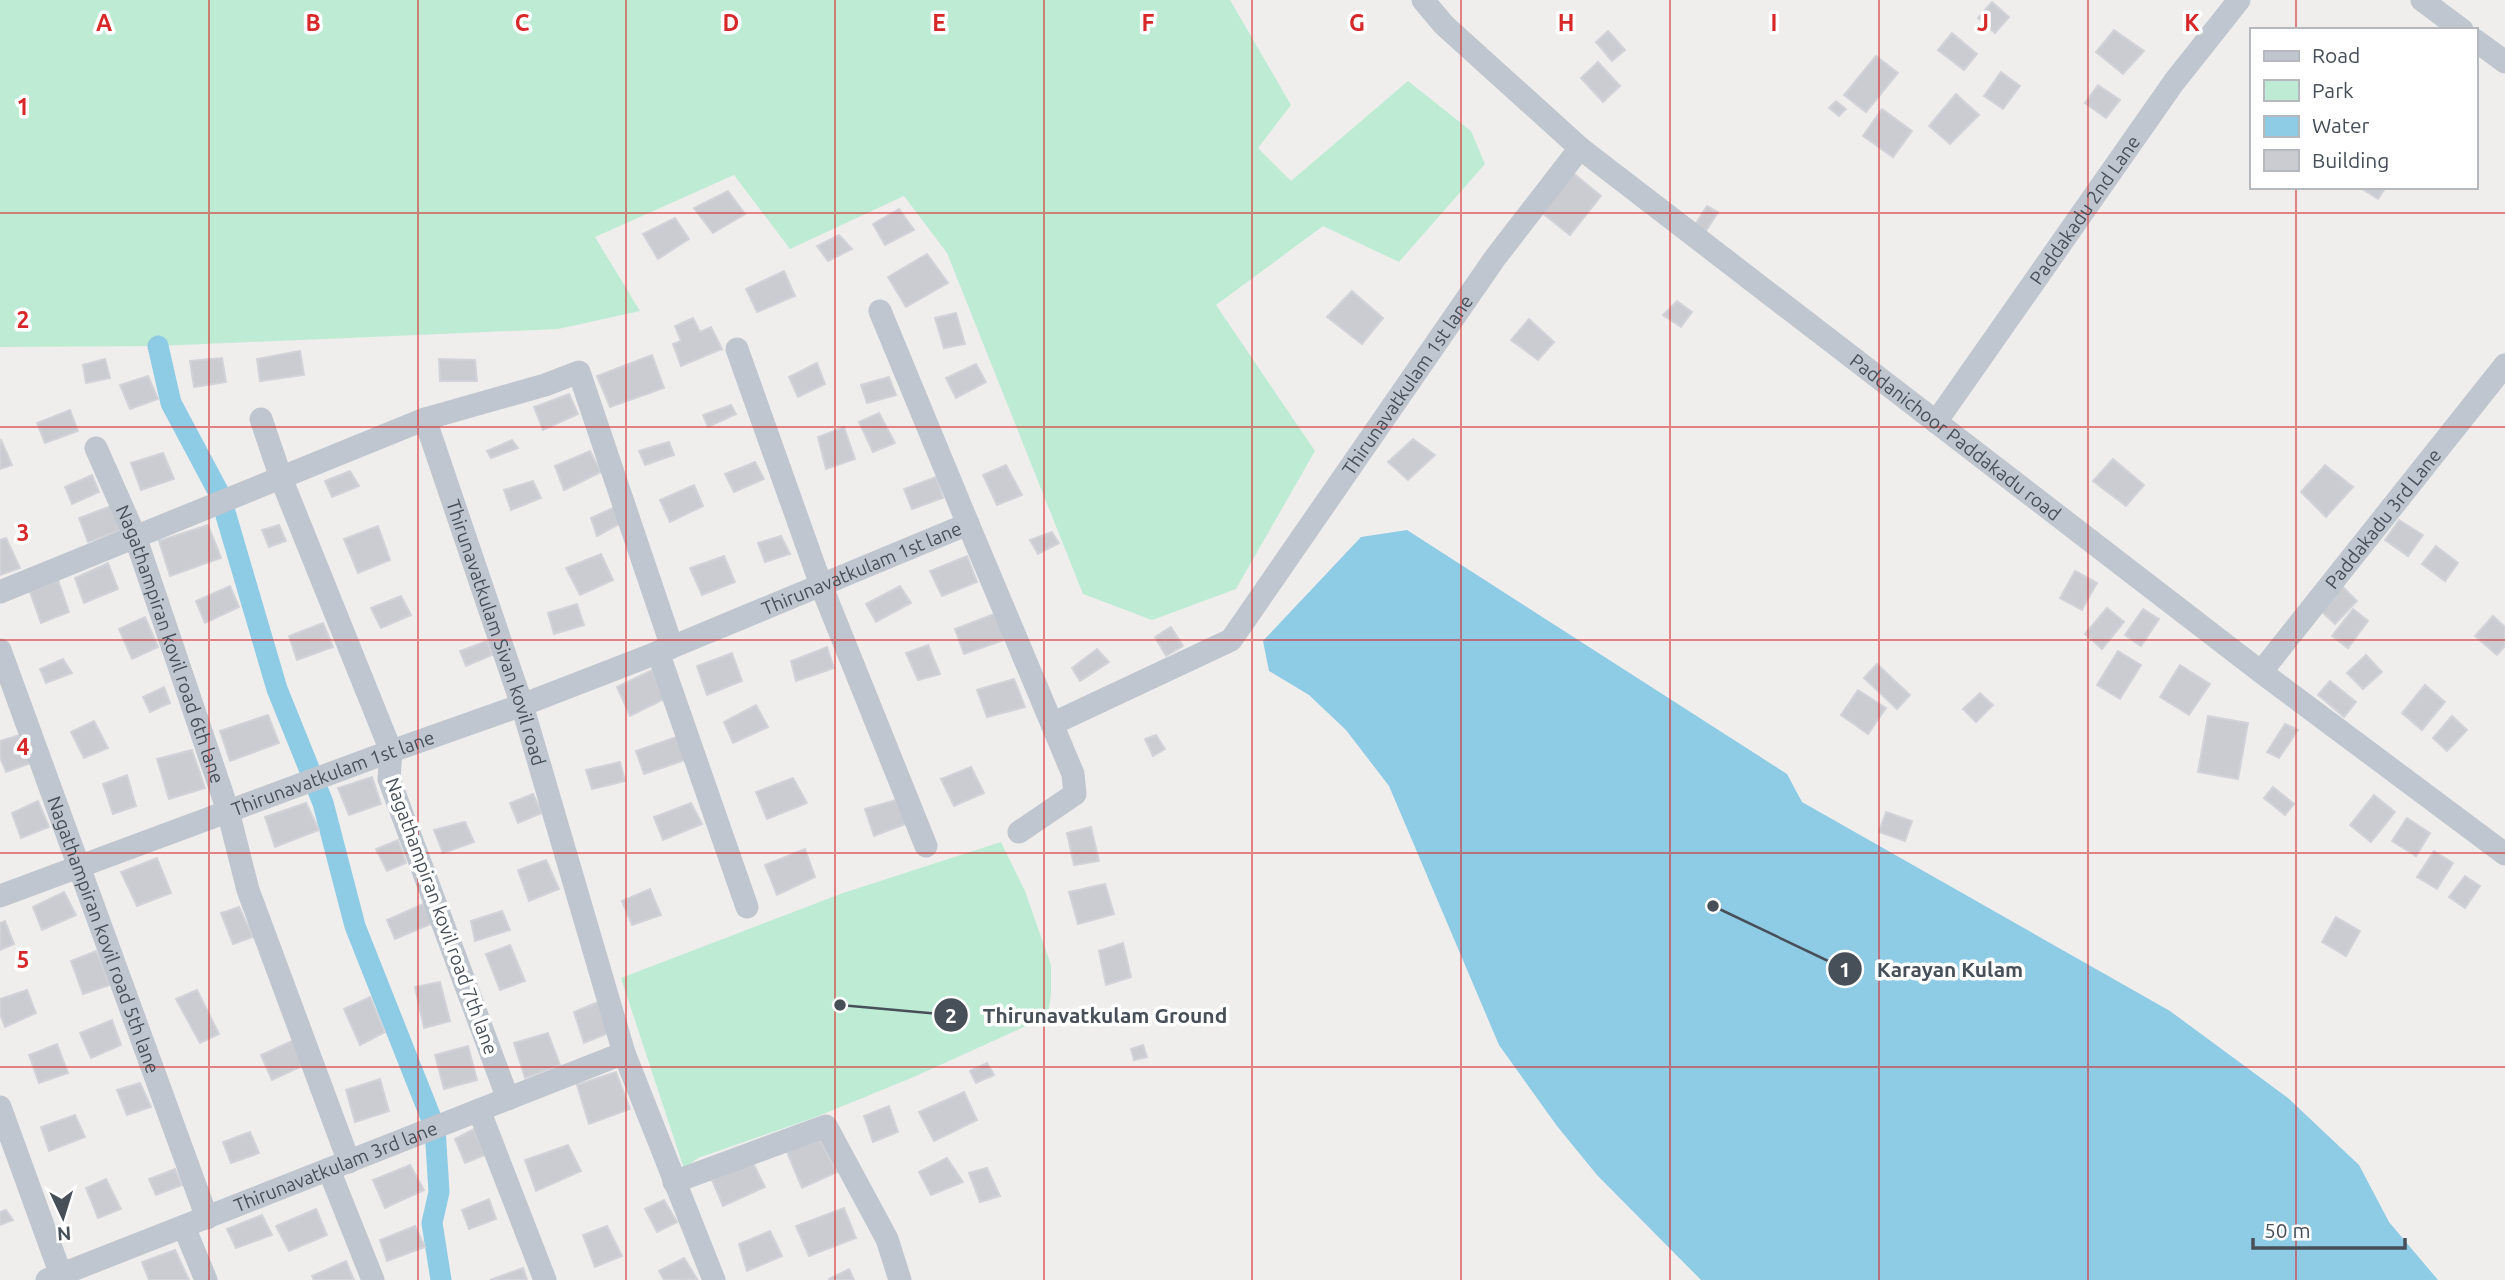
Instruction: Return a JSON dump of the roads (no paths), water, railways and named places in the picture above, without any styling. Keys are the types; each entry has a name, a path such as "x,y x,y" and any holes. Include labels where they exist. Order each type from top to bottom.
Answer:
{"street":[{"name":"Paddanichoor Paddakadu road","path":"1423,0 1444,25 1580,148 2261,672 2505,854"},
{"name":"Paddakadu 2nd Lane","path":"1936,422 2166,93 2239,0"},
{"path":"2422,0 2459,28"},
{"path":"2477,41 2505,62"},
{"name":"Thirunavatkulam 1st lane","path":"0,896 522,705 665,650 968,524 1052,724 1231,640 1495,258 1580,148"},
{"path":"880,311 968,524"},
{"path":"737,349 821,585 926,846"},
{"name":"Paddakadu 3rd Lane","path":"2261,672 2505,365"},
{"path":"0,592 425,419 545,386 579,372 747,907"},
{"name":"Nagathampiran kovil road 7th lane","path":"261,419 281,478 391,751 389,779 508,1098"},
{"name":"Thirunavatkulam Sivan kovil road","path":"425,419 522,705 624,1053 714,1280"},
{"name":"Nagathampiran kovil road 6th lane","path":"96,448 135,536 228,811 248,890 339,1166 373,1280"},
{"name":"Nagathampiran kovil road 5th lane","path":"0,650 207,1218"},
{"path":"1019,832 1075,794 1073,774 1052,724"},
{"name":"Thirunavatkulam 3rd lane","path":"54,1278 624,1053"},
{"path":"0,1107 54,1278"},
{"path":"479,1110 545,1280"},
{"path":"674,1182 827,1126 887,1239 900,1280"},
{"path":"184,1227 206,1280"}],"water":[{"path":"1407,530 1787,774 1802,802 2170,1011 2288,1098 2359,1165 2389,1222 2438,1280 1701,1280 1597,1175 1557,1126 1499,1045 1389,786 1346,730 1309,695 1269,671 1263,641 1361,537"}],"waterway":[{"path":"158,346 171,403 219,493"},
{"path":"225,512 277,689 323,803 355,926 435,1128 439,1192 432,1223 441,1280"}],"place":[{"name":"Karayan Kulam","path":"1713,906"},
{"name":"Thirunavatkulam Ground","path":"840,1005"}]}
